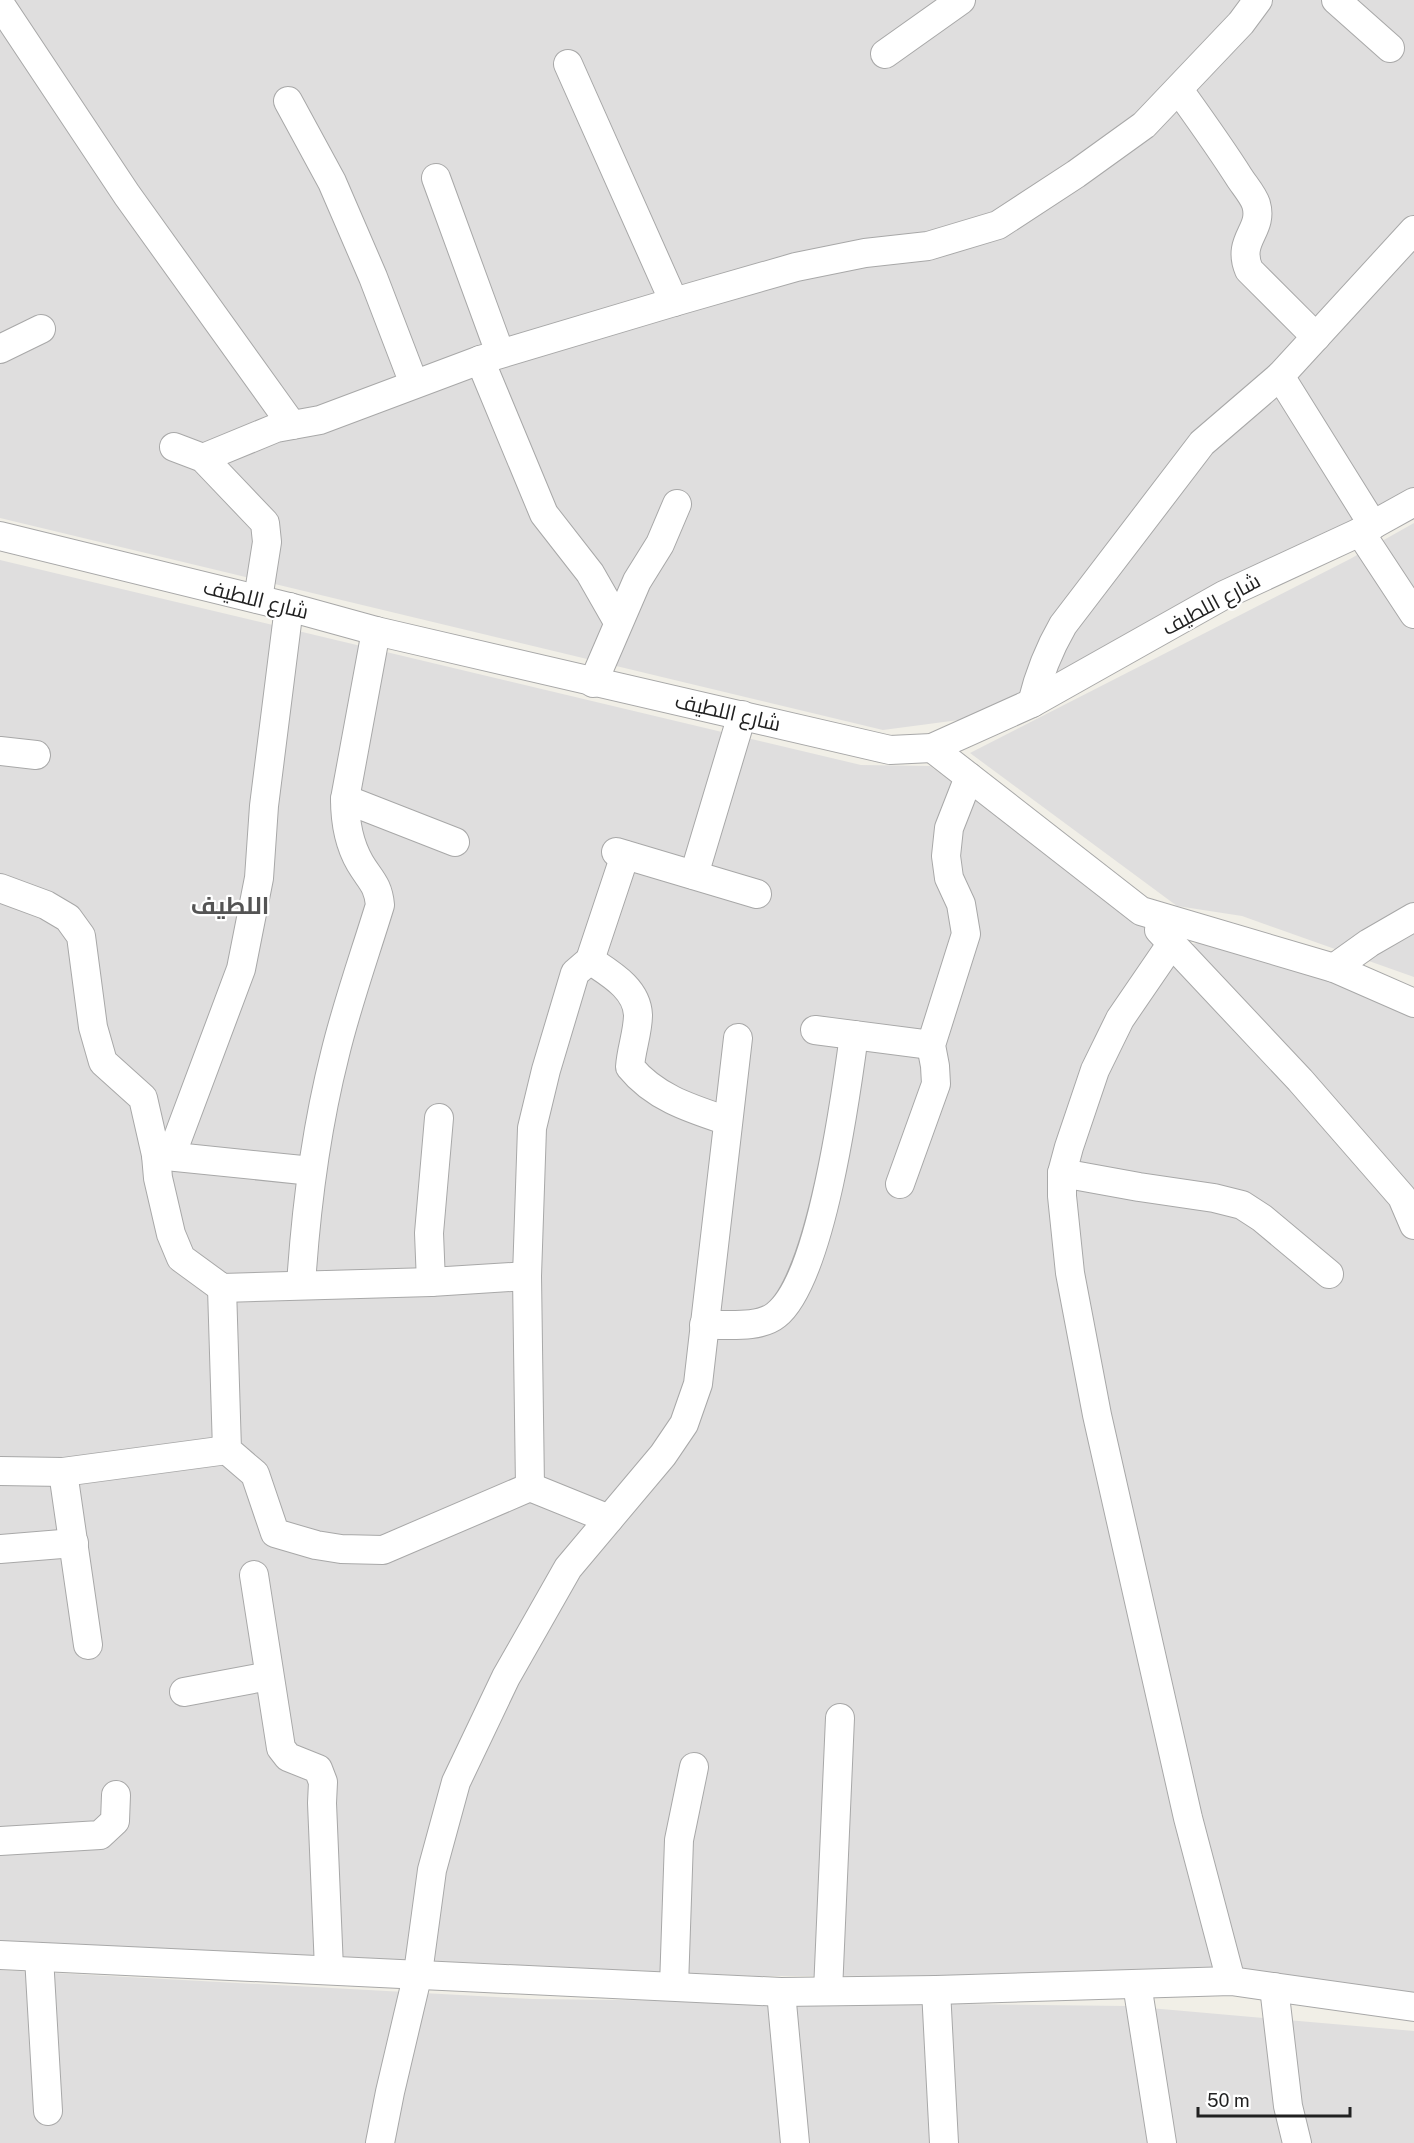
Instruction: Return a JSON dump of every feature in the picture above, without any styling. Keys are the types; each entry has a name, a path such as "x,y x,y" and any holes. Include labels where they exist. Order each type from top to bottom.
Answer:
{"street":[{"path":"885,54 961,0"},
{"path":"203,458 276,428 320,420 490,356 674,302 796,267 865,253 928,246 998,225 1076,174 1144,125 1241,23 1258,0"},
{"path":"1336,0 1390,48"},
{"path":"5,4 127,195 292,425"},
{"path":"568,64 674,302"},
{"path":"1179,90 1220,146 1256,204 1257,222 1245,246 1245,258 1250,270 1316,337"},
{"path":"288,101 332,182 373,277 414,384"},
{"path":"436,178 490,356 544,514 590,573 618,622"},
{"path":"1032,703 1039,675 1049,650 1063,626 1197,449 1212,433 1280,376 1414,230"},
{"path":"0,350 41,329"},
{"path":"1280,376 1414,614"},
{"path":"174,447 203,458 265,523 267,542 258,599"},
{"name":"شارع اللطيف","path":"0,536 258,599 375,631 592,683 890,750 932,748 1032,703 1224,594 1366,528 1414,502"},
{"path":"592,683 637,581 660,544 677,504"},
{"path":"289,607 264,806 259,878 242,969 163,1156 158,1178 171,1234 181,1258 222,1288 431,1282 527,1276"},
{"path":"302,1285 305,1223 312,1171 335,1053 380,905 378,889 359,861 345,823 345,800 375,631"},
{"path":"694,875 742,715"},
{"path":"932,748 1141,911 1300,1080 1402,1197 1414,1225"},
{"path":"0,751 36,755"},
{"path":"900,1184 936,1084 931,1046 966,934 961,904 949,878 946,856 950,828 969,777"},
{"path":"345,800 454,842"},
{"path":"530,1487 527,1276 532,1128 546,1070 575,973 590,960 620,853 757,894"},
{"path":"0,888 46,906 68,918 81,936 93,1027 103,1062 143,1098 163,1156"},
{"path":"1141,911 1334,968 1414,1002"},
{"path":"1334,968 1369,943 1414,917"},
{"path":"1172,944 1120,1019 1095,1070 1062,1173 1062,1196 1070,1274 1097,1415 1188,1818 1231,1981"},
{"path":"590,960 621,982 630,993 638,1014 630,1067 639,1078 676,1103 728,1121"},
{"path":"815,1030 931,1046"},
{"path":"704,1325 758,1323 775,1316 789,1301 810,1256 830,1180 854,1035"},
{"path":"380,2143 418,1973 432,1870 456,1782 506,1677 568,1568 663,1455 684,1424 698,1384 738,1038"},
{"path":"431,1282 429,1233 439,1118"},
{"path":"163,1156 312,1171"},
{"path":"1062,1173 1214,1198 1242,1205 1262,1218 1329,1274"},
{"path":"222,1288 227,1450 255,1474 275,1533 316,1545 341,1549 383,1550 530,1487 609,1519"},
{"path":"0,1471 63,1472 227,1450"},
{"path":"63,1472 88,1645"},
{"path":"0,1549 74,1543"},
{"path":"254,1575 281,1748 288,1757 318,1769 323,1782 329,1969"},
{"path":"184,1692 269,1676"},
{"path":"828,1991 840,1718"},
{"path":"674,1986 679,1840 694,1767"},
{"path":"0,1841 99,1835 115,1821 116,1795"},
{"path":"0,1955 782,1992 1231,1981 1414,2007"},
{"path":"39,1957 48,2111"},
{"path":"1137,1984 1162,2143"},
{"path":"1274,1987 1288,2106 1297,2143"},
{"path":"936,1990 944,2143"},
{"path":"782,1992 795,2143"}],"shaded area":[{"path":"0,0 1414,0 1414,488 974,718 883,730 0,518"},
{"path":"1414,523 1414,977 1242,916 1177,906 970,753 1350,559"},
{"path":"0,560 861,765 930,766 1181,946 1231,937 1414,1004 1414,2002 1206,1975 756,1976 0,1941"},
{"path":"0,1970 533,1999 1127,2006 1414,2031 1414,2143 0,2143"}],"district":[{"name":"اللطيف","path":"230,905"}]}
